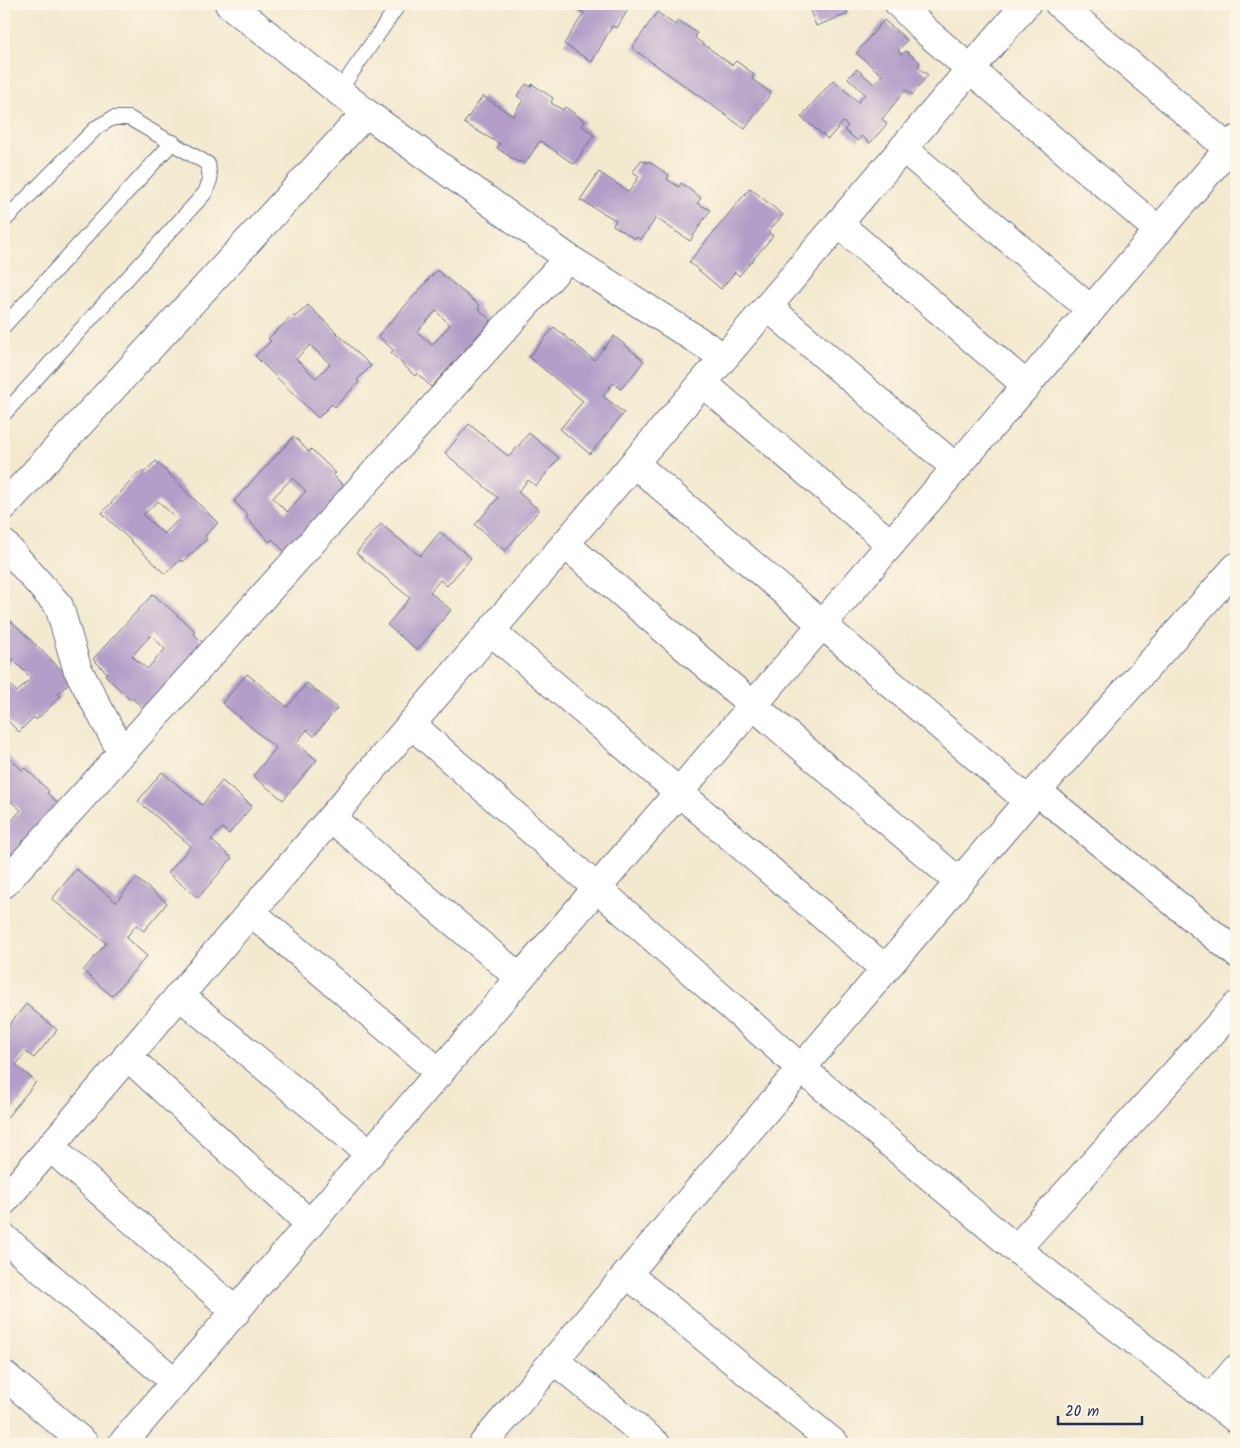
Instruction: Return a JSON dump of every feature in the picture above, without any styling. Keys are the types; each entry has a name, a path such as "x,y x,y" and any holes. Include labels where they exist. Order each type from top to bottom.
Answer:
{"street":[{"path":"228,4 366,113 568,258 724,357"},
{"path":"899,4 927,32 1159,231"},
{"path":"122,1444 1232,145 1059,4"},
{"path":"4,1201 839,224 970,69 1018,7"},
{"path":"4,506 366,113"},
{"path":"903,148 1091,310"},
{"path":"839,224 1027,386"},
{"path":"4,884 568,258"},
{"path":"768,307 956,468"},
{"path":"703,383 891,544"},
{"path":"634,463 823,624 1032,796 1236,954"},
{"path":"4,544 59,606 77,668 122,751"},
{"path":"565,544 959,882"},
{"path":"483,1444 1032,796 1236,567"},
{"path":"491,631 885,969"},
{"path":"411,724 801,1068 1016,1249 1236,1419"},
{"path":"331,818 520,978"},
{"path":"251,912 440,1072"},
{"path":"179,995 370,1154"},
{"path":"1016,1249 1236,1006"},
{"path":"127,1056 310,1224"},
{"path":"50,1147 236,1312"},
{"path":"4,1238 176,1382"},
{"path":"627,1274 835,1444"},
{"path":"554,1360 656,1444"},
{"path":"1211,1398 1236,1369"},
{"path":"4,1375 85,1444"}],"lane":[{"path":"339,91 399,4"},
{"path":"4,221 97,127 113,118 129,118 208,164 210,180 205,193 4,414"},
{"path":"4,326 173,142"}],"building":[{"path":"567,4 629,4 630,6 617,28 612,26 592,62 564,44 584,13"},
{"path":"808,4 845,4 848,14 816,26"},
{"path":"657,12 675,25 678,20 697,33 695,38 732,65 736,61 754,74 752,79 771,93 745,129 632,48"},
{"path":"884,20 907,40 898,51 902,54 906,51 920,62 918,67 928,75 912,95 905,90 882,119 887,124 870,143 861,136 858,141 844,130 848,126 843,122 828,139 801,117 833,80 858,102 865,94 848,78 857,69 874,84 882,75 856,53"},
{"path":"526,84 531,87 532,84 553,98 551,103 563,110 565,107 585,121 582,126 594,135 574,164 540,141 525,164 520,161 519,163 497,148 500,144 464,123 483,96 513,116 523,100 517,96"},
{"path":"641,160 647,163 648,161 669,175 667,179 679,187 681,183 701,198 697,203 710,210 690,241 656,218 641,240 636,237 635,239 613,225 616,220 580,200 599,172 629,192 639,176 633,172"},
{"path":"750,188 783,215 768,232 773,236 739,276 735,272 721,289 689,262"},
{"path":"437,270 480,306 478,308 491,321 431,387 417,373 415,376 391,353 393,350 378,336","holes":["436,311 450,325 432,345 417,332"]},
{"path":"308,305 371,366 357,380 359,382 335,407 332,404 318,418 255,356 271,341 268,339 293,315 295,317","holes":["310,345 330,364 316,378 296,359"]},
{"path":"554,327 594,360 614,336 644,361 621,389 613,383 603,396 624,413 590,454 560,429 583,401 529,357"},
{"path":"469,424 509,457 529,433 559,458 536,486 528,480 518,492 539,510 505,551 475,525 498,498 445,453"},
{"path":"294,436 309,452 311,449 336,473 333,475 346,488 286,553 272,539 270,542 246,518 248,516 234,501","holes":["292,478 306,491 287,512 273,498"]},
{"path":"156,461 218,523 205,536 207,539 183,562 180,560 165,574 102,513 140,471 143,473","holes":["158,501 178,520 164,534 143,515"]},
{"path":"381,524 420,556 440,532 471,558 447,586 440,580 430,592 451,610 417,650 387,625 410,598 356,553"},
{"path":"153,594 195,631 193,633 205,645 145,710 131,697 129,699 105,675 107,673 93,659","holes":["151,635 165,649 147,669 132,656"]},
{"path":"9,619 72,680 58,694 61,696 36,720 34,717 19,732 4,717 4,679 17,692 31,678 12,659 4,667 4,624"},
{"path":"247,674 287,707 307,683 337,708 314,736 307,730 296,743 317,760 283,800 253,776 276,748 222,703"},
{"path":"7,755 22,770 25,768 49,791 47,793 60,805 4,871 4,830 21,810 6,797 4,799 4,759"},
{"path":"162,772 202,805 222,781 252,806 229,834 222,828 211,840 232,858 198,898 168,873 191,846 138,801"},
{"path":"76,869 116,902 136,878 167,903 144,931 136,925 126,938 147,956 112,996 83,971 106,943 52,899"},
{"path":"26,1004 57,1030 34,1058 26,1052 16,1065 36,1082 4,1121 4,1027 6,1029"}]}
